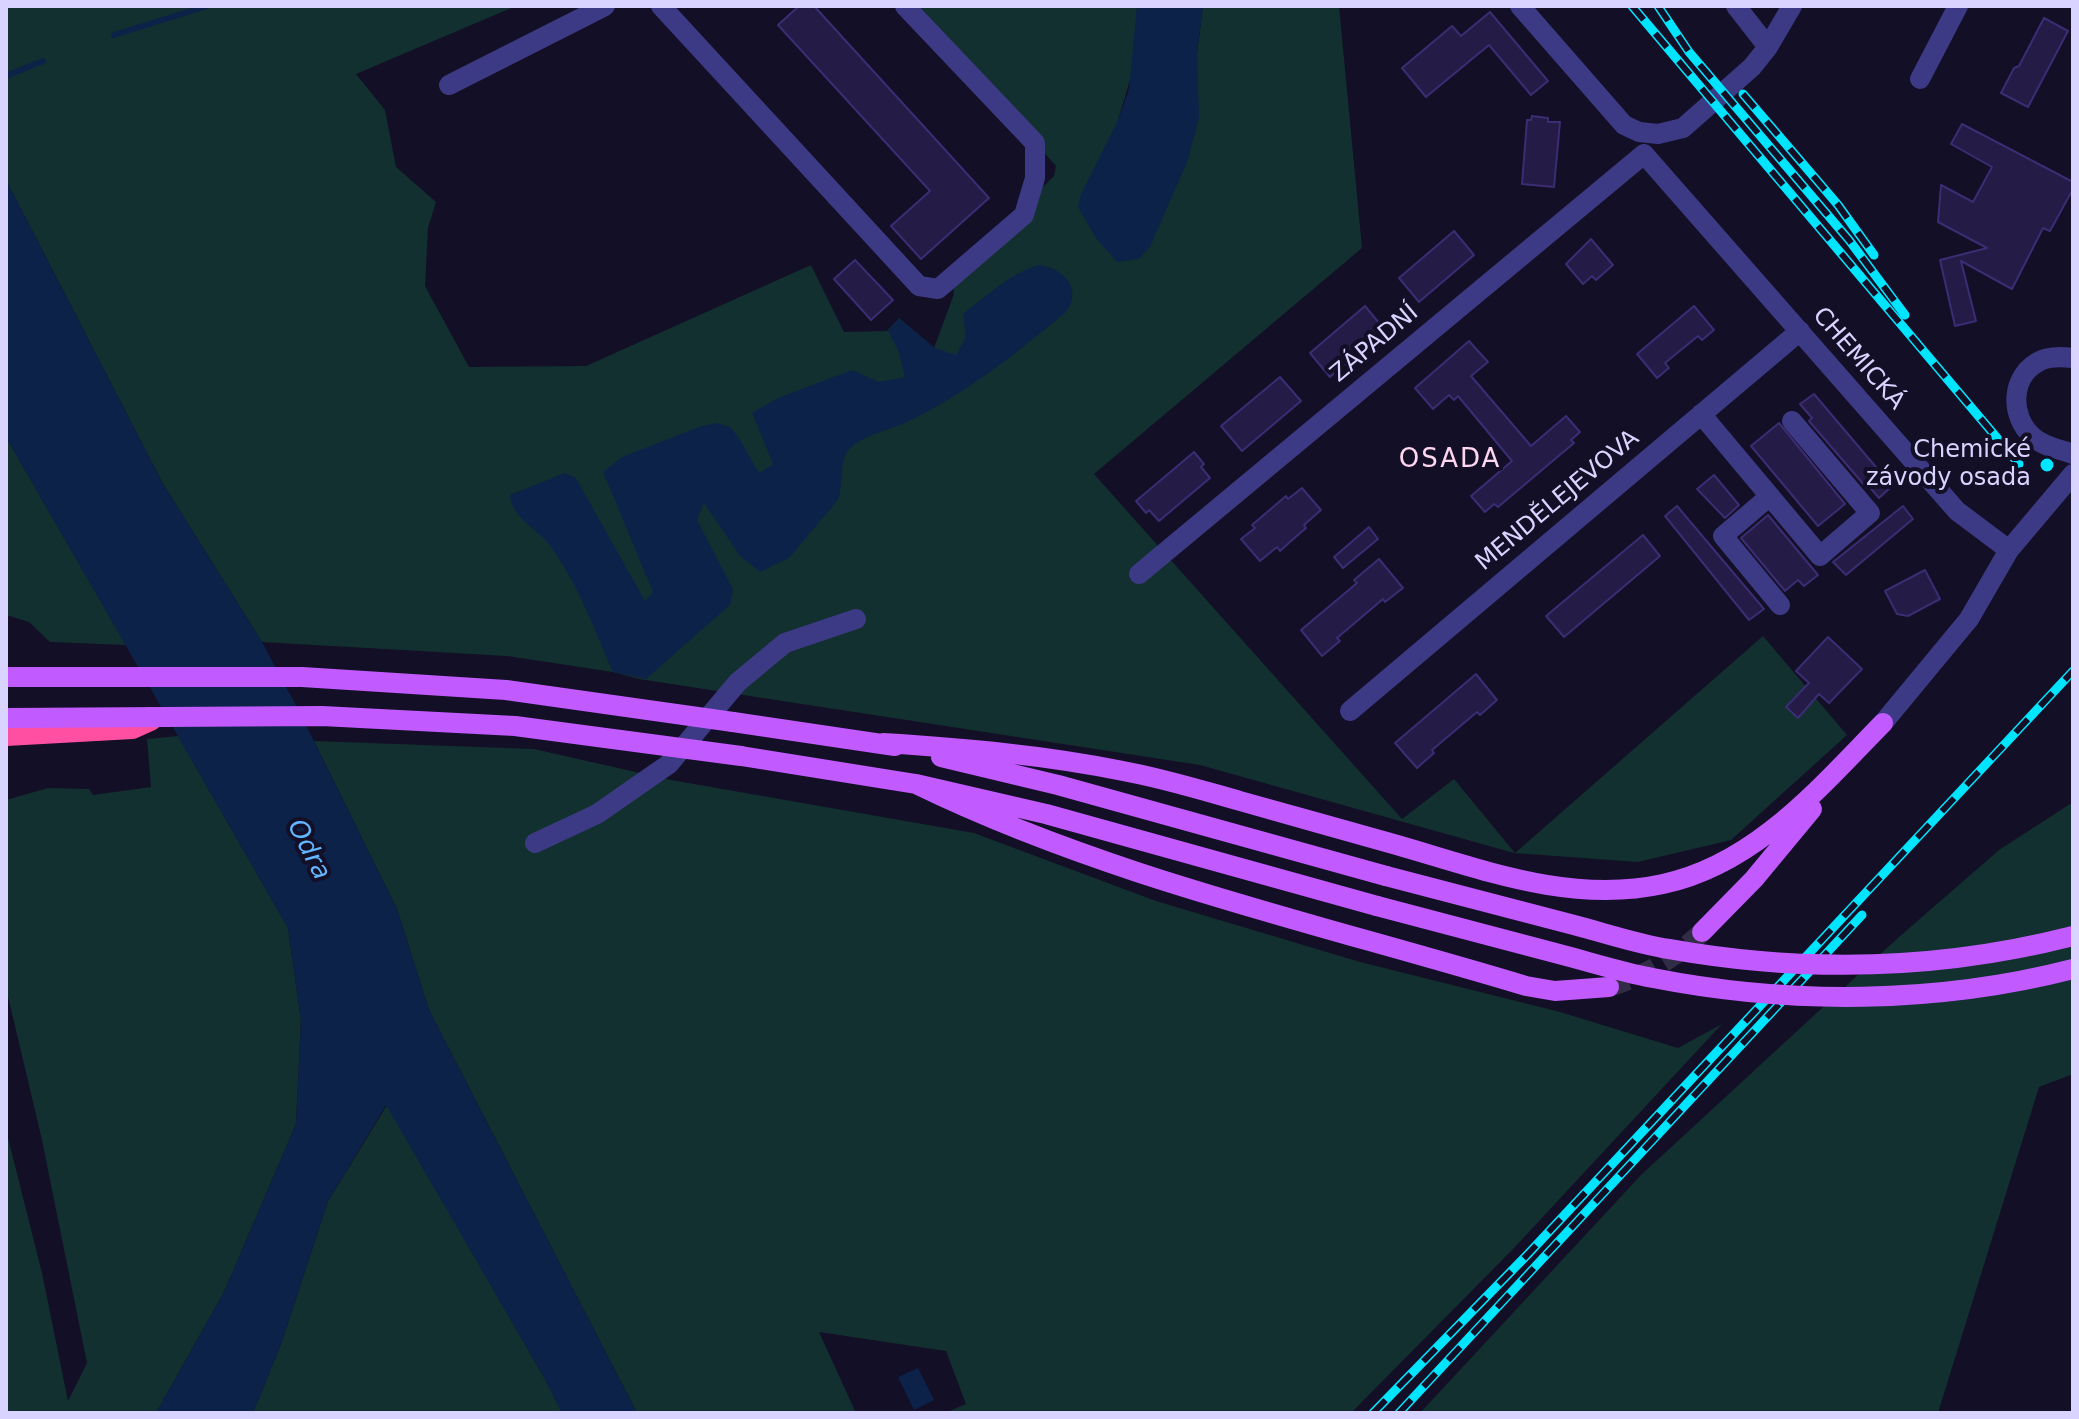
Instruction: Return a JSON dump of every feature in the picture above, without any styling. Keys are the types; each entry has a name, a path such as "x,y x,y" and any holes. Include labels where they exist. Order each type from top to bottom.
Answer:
{"highway":[{"path":"6,734 132,727 151,718"}],"main road":[{"path":"6,677 302,677 506,690 883,743 965,749 1123,770 1504,876 1574,891 1625,890 1665,884 1710,868 1744,851 1796,811 1883,723"},
{"path":"6,718 322,716 515,726 741,756 916,784 1046,814 1651,978 1720,988 1803,996 1884,996 1968,989 2073,969"},
{"path":"1702,932 1754,879 1883,723"},
{"path":"883,743 1058,785 1665,949 1771,963 1894,965 1969,957 2073,936"},
{"path":"916,784 977,814 1151,877 1311,926 1526,986 1555,991 1609,987"}],"street":[{"path":"449,85 605,6"},
{"path":"661,6 919,286 938,289 1024,215 1035,178 1035,143 905,6"},
{"path":"1520,6 1624,125 1639,132 1658,134 1683,128 1752,67 1768,47 1792,6"},
{"path":"1736,6 1768,47"},
{"path":"1920,79 1958,6"},
{"name":"CHEMICKÁ","path":"1644,154 1957,511 2009,550"},
{"name":"ZÁPADNÍ","path":"1139,574 1644,154"},
{"name":"MENDĚLEJEVOVA","path":"1350,711 1800,331"},
{"path":"2073,358 2041,360 2019,383 2015,403 2018,417 2036,439 2073,454"},
{"path":"1701,414 1820,556 1870,513 1792,421"},
{"path":"1883,723 1969,619 2009,550 2073,474"},
{"path":"1770,496 1723,536 1780,605"},
{"path":"535,843 597,814 669,764 738,682 785,643 856,619"}],"green space":[{"path":"6,6 516,6 356,74 385,110 396,167 436,202 428,228 425,286 469,367 586,366 811,265 844,332 887,331 899,318 934,348 954,294 952,277 1054,176 1056,166 913,6 1137,6 1133,70 1118,120 1197,53 1203,6 1339,6 1362,248 1094,474 1402,819 1454,779 1515,853 1763,636 1847,735 1731,840 1638,862 1514,853 1200,765 507,656 262,642 163,484 6,180"},
{"path":"6,437 126,645 50,642 29,622 6,615"},
{"path":"178,736 288,928 301,1020 296,1124 224,1292 156,1413 6,1413 6,1130 42,1273 68,1401 87,1363 42,1140 6,988 6,800 48,788 89,789 93,795 151,787 147,739"},
{"path":"314,741 534,749 671,780 974,833 1156,901 1360,962 1560,1012 1678,1048 1722,1024 1514,1248 1351,1413 945,1413 966,1404 946,1351 819,1332 856,1413 637,1413 429,1010 397,909"},
{"path":"2073,802 2073,1074 2039,1087 1938,1413 1420,1413 1641,1175 1899,937 1999,850"},
{"path":"387,1105 562,1413 253,1413 281,1344 328,1201"}],"water":[{"path":"1137,6 1203,6 1197,53 1199,117 1188,160 1150,247 1139,259 1117,262 1096,238 1078,207 1081,194 1118,120 1129,89"},
{"name":"Odra","path":"6,180 163,484 262,642 298,709 397,909 429,1010 637,1413 562,1413 386,1105 328,1201 281,1344 253,1413 156,1413 224,1292 296,1124 301,1020 288,928 6,437"},
{"path":"1039,265 1063,275 1072,288 1065,313 1009,358 949,399 852,446 843,461 838,500 789,558 760,572 740,556 704,503 697,520 733,589 730,605 646,679 613,672 568,573 548,543 519,515 510,495 565,473 576,478 645,601 653,592 603,472 622,457 716,423 730,427 759,473 773,464 752,413 778,398 852,370 879,382 905,377 898,350 888,331 899,318 935,348 956,355 966,337 963,314 1009,279"},
{"path":"918,1368 934,1400 914,1410 898,1377"}],"building":[{"path":"799,6 814,6 989,198 921,259 891,226 930,191 778,25"},
{"path":"1490,12 1548,81 1531,95 1489,45 1426,97 1402,68 1452,26 1461,36"},
{"path":"2044,18 2068,31 2028,107 2001,93"},
{"path":"1532,116 1548,118 1548,122 1560,122 1554,187 1522,184 1527,120 1531,120"},
{"path":"1962,124 2073,182 2073,189 2050,231 2043,228 2012,289 1961,261 1976,321 1955,326 1940,260 1987,248 1938,222 1941,185 1973,202 1992,167 1951,144"},
{"path":"1454,231 1474,255 1419,302 1399,278"},
{"path":"1591,239 1613,265 1596,280 1592,276 1583,284 1566,264"},
{"path":"855,260 893,300 871,320 834,279"},
{"path":"1365,306 1385,330 1330,377 1310,353"},
{"path":"1694,306 1714,330 1702,340 1698,336 1665,363 1669,368 1657,378 1637,354"},
{"path":"1469,341 1488,362 1471,376 1531,446 1566,416 1580,432 1571,440 1574,443 1498,507 1494,504 1485,512 1471,496 1512,461 1458,396 1454,400 1449,395 1433,409 1415,388"},
{"path":"1280,377 1301,401 1242,451 1221,426"},
{"path":"1814,394 1892,486 1879,498 1809,421 1812,418 1800,404"},
{"path":"1779,423 1845,504 1818,526 1751,446"},
{"path":"1194,452 1210,478 1159,521 1149,510 1146,513 1136,501"},
{"path":"1714,475 1739,505 1725,518 1697,489"},
{"path":"1302,488 1321,510 1280,551 1277,547 1260,561 1241,539 1255,528 1252,525 1286,496 1288,499"},
{"path":"1677,506 1764,609 1749,620 1665,516"},
{"path":"1903,506 1913,519 1846,575 1833,562"},
{"path":"1768,515 1818,575 1804,586 1798,580 1785,591 1741,538"},
{"path":"1369,527 1378,539 1343,568 1334,557"},
{"path":"1643,535 1660,556 1564,637 1546,616"},
{"path":"1379,559 1403,588 1385,602 1383,599 1337,638 1340,641 1322,656 1301,630 1357,583 1354,580"},
{"path":"1925,570 1940,599 1908,616 1897,614 1885,591"},
{"path":"1828,637 1862,669 1829,703 1819,694 1798,718 1786,707 1809,683 1796,671"},
{"path":"1476,674 1497,700 1480,715 1477,712 1432,750 1434,753 1417,768 1395,743"}],"waterway":[{"path":"114,35 207,6"},
{"path":"6,76 43,61"}],"tunnel":[{"path":"1609,987 1659,965 1702,932"}],"railway":[{"path":"1632,6 2019,464"},
{"path":"1658,6 1689,52 1849,240 1905,315"},
{"path":"1743,94 1838,205 1874,255"},
{"path":"1373,1413 1528,1254 2073,671"},
{"path":"1399,1413 1862,915"}],"place":[{"name":"Chemické závody osada","path":"2047,465"}],"district":[{"name":"OSADA","path":"1450,460"}]}
